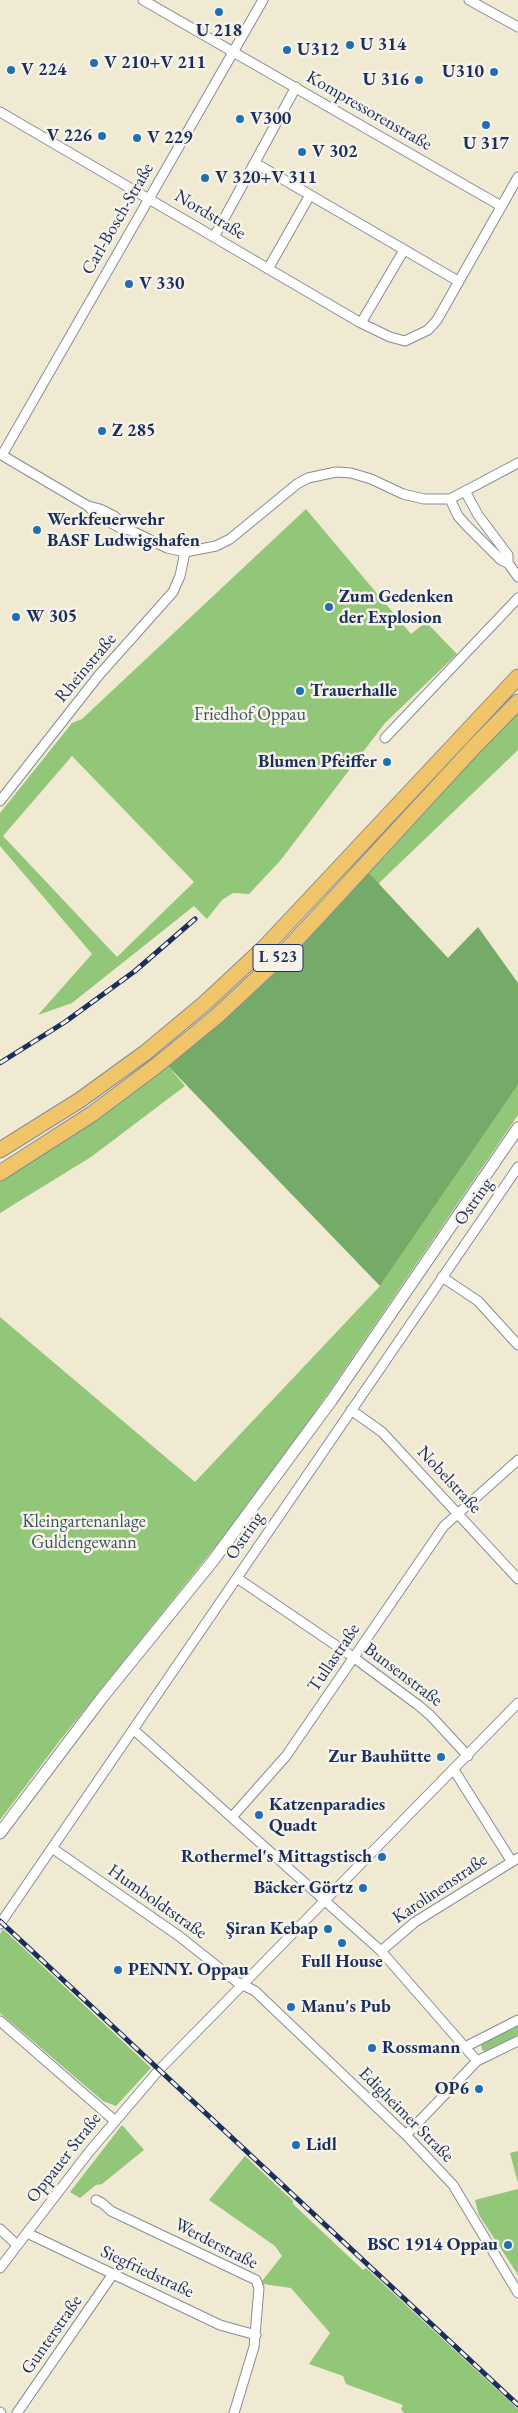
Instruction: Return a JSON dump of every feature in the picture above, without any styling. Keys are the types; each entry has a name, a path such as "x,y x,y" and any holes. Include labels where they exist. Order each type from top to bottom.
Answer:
{"highway":[{"name":"L 523","path":"0,1150 80,1100 145,1053 205,1003 271,940 419,780 518,677"},
{"name":"L 523","path":"0,1172 92,1114 156,1066 217,1016 322,912 518,702"}],"street":[{"name":"Kompressorenstraße","path":"143,0 501,206"},
{"name":"Carl-Bosch-Straße","path":"1,454 150,198 262,0"},
{"path":"469,0 518,27"},
{"path":"214,237 296,87"},
{"name":"Nordstraße","path":"0,112 361,323 390,337 405,341 428,330 437,320 458,281"},
{"path":"255,162 458,281 518,177"},
{"path":"268,269 310,195"},
{"path":"361,323 404,250"},
{"path":"1,454 88,506 100,508 112,520 130,530 167,548 186,552 208,548 230,539 297,484 322,474 351,473 371,479 403,494 424,499 450,498 518,464"},
{"path":"465,491 478,515 508,555 508,563"},
{"path":"450,498 458,516 501,560 508,563 518,577"},
{"name":"Rheinstraße","path":"0,800 100,675 172,592 180,576 186,552"},
{"path":"385,738 518,598"},
{"path":"0,1833 101,1699 212,1562 326,1408 518,1128"},
{"name":"Ostring","path":"0,1924 518,1167"},
{"path":"442,1276 478,1302 518,1344"},
{"name":"Nobelstraße","path":"351,1410 382,1432 518,1579"},
{"name":"Tullastraße","path":"232,1817 286,1756 444,1526 518,1460"},
{"name":"Bunsenstraße","path":"236,1578 354,1657 430,1715 468,1756"},
{"path":"242,1984 518,1704"},
{"path":"134,1730 381,1950 477,2060"},
{"path":"454,1770 515,1860"},
{"name":"Humboldtstraße","path":"52,1848 179,1936 242,1984"},
{"name":"Karolinenstraße","path":"381,1950 415,1922 515,1860"},
{"name":"Oppauer Straße","path":"0,2268 114,2120 242,1984"},
{"name":"Edigheimer Straße","path":"242,1984 255,1991 406,2135 454,2185 518,2293"},
{"path":"464,2047 518,2020"},
{"path":"0,2021 114,2120"},
{"path":"406,2135 477,2060 518,2041"},
{"name":"Werderstraße","path":"96,2200 102,2202 111,2211 256,2280 259,2288 256,2335 250,2364 234,2413"},
{"path":"0,2229 17,2245"},
{"name":"Siegfriedstraße","path":"27,2232 220,2325 256,2335"},
{"name":"Gunterstraße","path":"17,2413 113,2274"}],"green space":[{"name":"Friedhof Oppau","path":"306,509 411,634 426,622 457,654 385,723 280,861 249,894 233,893 222,900 207,919 194,906 72,1003 38,1015 92,954 0,846 0,813 72,723 82,719","holes":["72,756 194,882 117,957 3,836"]},
{"path":"518,711 518,750 378,884 368,872"},
{"path":"368,872 448,958 478,927 518,983 518,1085 380,1286 168,1066"},
{"path":"168,1066 185,1086 91,1157 0,1213 0,1178"},
{"name":"Kleingartenanlage Guldengewann","path":"518,1085 518,1115 309,1421 223,1537 61,1739 0,1820 0,1317 195,1482 380,1286"},
{"path":"3,1929 151,2068 116,2106 103,2101 0,2013 0,1934"},
{"path":"518,2026 518,2035 485,2051 482,2050 481,2044"},
{"path":"122,2125 144,2150 102,2184 96,2185 80,2198 70,2192"},
{"path":"518,2151 518,2183 510,2153"},
{"path":"245,2156 363,2270 366,2268 518,2409 518,2413 404,2413 401,2409 403,2405 346,2384 343,2376 309,2364 330,2333 291,2288 263,2284 262,2281 282,2256 275,2246 209,2200"},
{"name":"BSC 1914 Oppau","path":"518,2189 518,2275 479,2215 475,2200"}],"railway":[{"path":"0,1063 65,1022 135,971 195,919"},
{"path":"0,1921 518,2405"}],"place":[{"name":"U 218","path":"219,12"},
{"name":"U 314","path":"350,45"},
{"name":"U312","path":"287,50"},
{"name":"V 210+V 211","path":"94,63"},
{"name":"V 224","path":"11,70"},
{"name":"U310","path":"494,72"},
{"name":"U 316","path":"419,80"},
{"name":"V300","path":"240,119"},
{"name":"U 317","path":"486,125"},
{"name":"V 226","path":"102,136"},
{"name":"V 229","path":"137,138"},
{"name":"V 302","path":"302,152"},
{"name":"V 320+V 311","path":"205,178"},
{"name":"V 330","path":"129,284"},
{"name":"Z 285","path":"102,431"},
{"name":"Werkfeuerwehr BASF Ludwigshafen","path":"37,530"},
{"name":"Zum Gedenken der Explosion","path":"329,607"},
{"name":"W 305","path":"16,617"},
{"name":"Trauerhalle","path":"300,691"},
{"name":"Blumen Pfeiffer","path":"387,762"},
{"name":"Zur Bauhütte","path":"441,1757"},
{"name":"Katzenparadies Quadt","path":"259,1815"},
{"name":"Rothermel's Mittagstisch","path":"382,1857"},
{"name":"Bäcker Görtz","path":"363,1888"},
{"name":"Şiran Kebap","path":"328,1929"},
{"name":"Full House","path":"342,1943"},
{"name":"PENNY. Oppau","path":"118,1970"},
{"name":"Manu's Pub","path":"291,2007"},
{"name":"Rossmann","path":"372,2048"},
{"name":"OP6","path":"479,2089"},
{"name":"Lidl","path":"296,2145"},
{"name":"BSC 1914 Oppau","path":"508,2245"}]}
